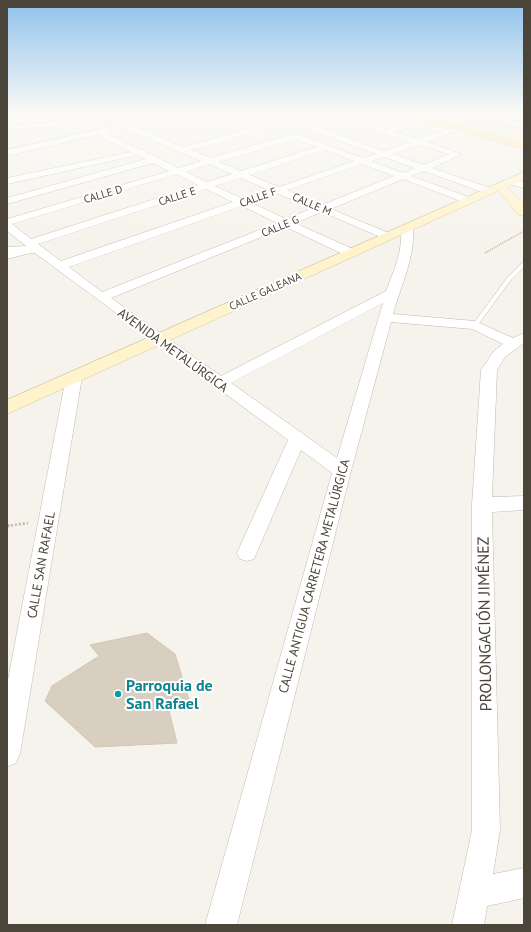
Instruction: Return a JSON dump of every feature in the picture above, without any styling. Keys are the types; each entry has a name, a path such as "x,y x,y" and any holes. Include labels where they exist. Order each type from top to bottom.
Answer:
{"street":[{"path":"27,156 52,171"},
{"path":"7,181 118,156"},
{"path":"147,156 206,186 351,253"},
{"name":"CALLE M","path":"198,156 387,236"},
{"name":"CALLE D","path":"7,222 178,172 224,156"},
{"name":"CALLE E","path":"7,251 33,246 240,174 298,156"},
{"path":"351,156 467,200"},
{"name":"CALLE F","path":"59,266 244,203 373,156"},
{"path":"393,156 425,168 501,185 524,185"},
{"name":"CALLE G","path":"101,297 287,224 322,208 404,177 452,156"},
{"path":"7,201 153,160"},
{"name":"CALLE GALEANA","path":"7,408 524,174"},
{"path":"501,185 524,196"},
{"path":"501,185 524,212"},
{"name":"AVENIDA METALÚRGICA","path":"7,226 219,383 342,470"},
{"name":"CALLE ANTIGUA CARRETERA METALÚRGICA","path":"221,925 342,470 392,293 405,258 408,240 407,228"},
{"path":"219,383 392,293"},
{"path":"385,317 475,325 519,341"},
{"name":"PROLONGACIÓN JIMÉNEZ","path":"468,925 486,830 482,505 489,370 499,354 519,341"},
{"name":"CALLE SAN RAFAEL","path":"7,754 13,690 74,377"},
{"path":"248,553 297,439"},
{"path":"482,505 524,502"},
{"path":"474,893 524,883"}],"lane":[{"path":"7,257 33,246"},
{"path":"475,325 524,263"}],"path":[{"path":"485,253 509,238 524,231"}],"building":[{"name":"Parroquia de San Rafael","path":"147,633 175,654 190,703 167,703 177,743 95,747 45,701 52,686 99,656 90,645"}],"place":[{"name":"Parroquia de San Rafael","path":"118,694"}]}
